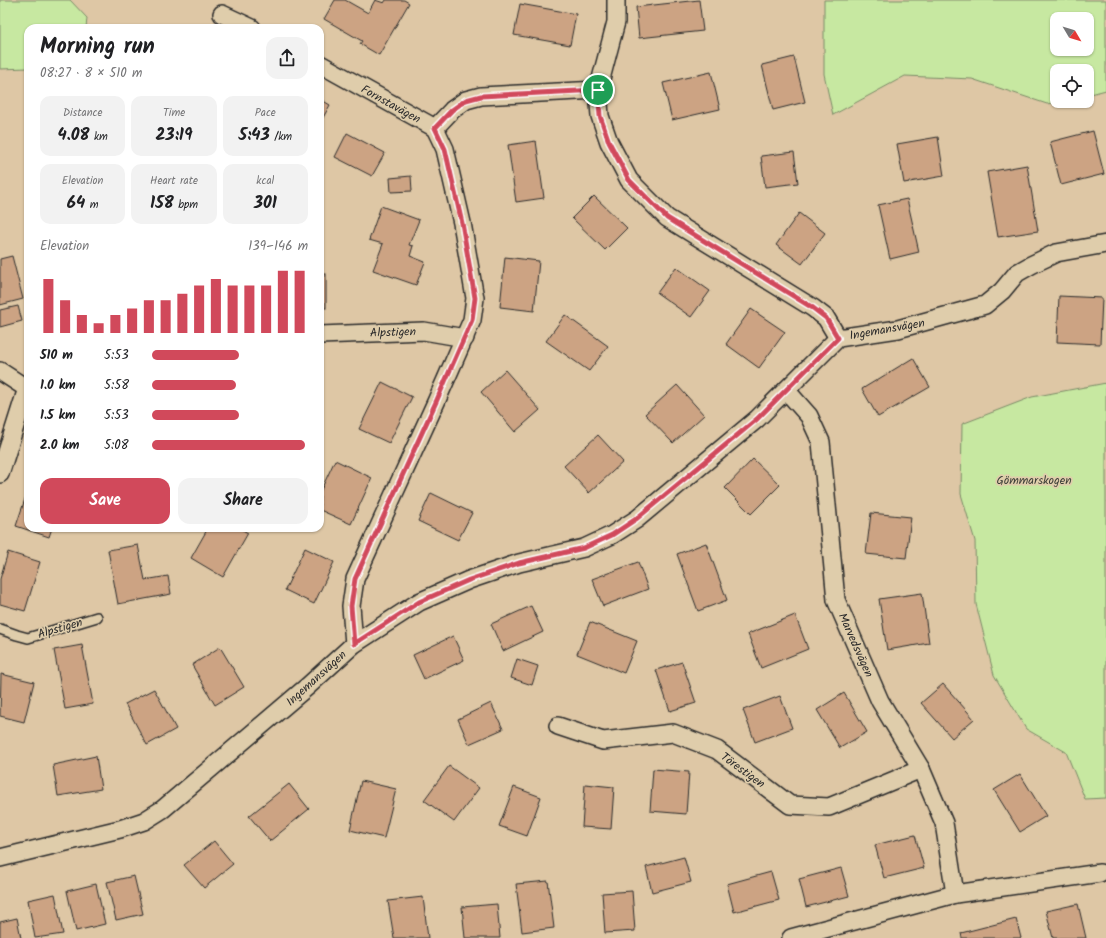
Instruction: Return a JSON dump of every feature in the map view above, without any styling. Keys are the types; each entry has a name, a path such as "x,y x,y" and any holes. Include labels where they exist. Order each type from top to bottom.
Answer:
{"street":[{"path":"616,0 616,22 598,90 600,116 609,142 629,180 667,218 813,308 826,318 838,338"},
{"path":"222,14 243,24"},
{"name":"Fornstavägen","path":"324,66 435,128 452,110 466,100 481,96 598,90"},
{"path":"354,644 351,606 355,579 472,320 475,298 462,223 445,149 435,128"},
{"name":"Ingemansvägen","path":"0,858 120,829 144,821 163,810 308,686 354,644 419,602 469,580 519,563 584,548 612,535 636,519 751,424 838,338 898,329 985,305 1002,291 1017,273 1031,265 1056,253 1106,244"},
{"name":"Alpstigen","path":"324,335 424,331 465,338"},
{"path":"0,371 24,384"},
{"name":"Marvedsvägen","path":"786,390 810,416 822,442 836,600 880,701 922,769 944,823 955,894"},
{"path":"0,474 24,396"},
{"name":"Törestigen","path":"558,726 603,741 673,734 717,750 790,805 829,807 922,769"},
{"path":"792,938 955,894 1100,873"}],"lane":[{"name":"Alpstigen","path":"0,629 17,636 28,638 97,617"}],"green space":[{"path":"0,0 70,0 87,18 86,24 24,24 24,68 0,69"},
{"path":"824,0 1106,0 1106,90 1094,93 1094,64 1050,64 1050,103 1047,104 972,79 905,76 833,115 824,74"},
{"name":"Gömmarskogen","path":"1106,383 1106,798 1085,799 1066,752 1026,729 994,675 976,604 975,541 961,494 962,424 1032,397"}],"building":[{"path":"335,0 345,0 368,13 375,0 384,3 386,0 404,0 409,3 379,55 360,44 362,41 324,19"},
{"path":"699,0 703,31 639,38 636,7"},
{"path":"520,4 576,14 570,45 514,35"},
{"path":"794,57 805,102 773,110 762,65"},
{"path":"711,72 720,109 672,120 663,83"},
{"path":"324,101 330,105 324,116"},
{"path":"1093,131 1104,174 1061,185 1050,142"},
{"path":"347,133 385,153 372,176 335,157"},
{"path":"938,137 944,176 904,183 897,144"},
{"path":"536,141 544,198 516,202 508,145"},
{"path":"794,152 798,183 765,187 761,156"},
{"path":"1027,165 1038,231 998,237 987,172"},
{"path":"411,176 412,191 391,192 390,178"},
{"path":"594,196 627,228 605,250 572,218"},
{"path":"907,199 919,252 890,259 878,205"},
{"path":"381,206 419,220 409,245 413,246 410,256 425,262 416,285 373,270 383,244 369,240"},
{"path":"799,213 825,233 802,264 776,245"},
{"path":"12,256 23,299 0,305 0,259"},
{"path":"505,257 539,261 534,311 500,307"},
{"path":"676,267 710,291 691,317 657,293"},
{"path":"324,274 326,274 326,308 324,308"},
{"path":"1059,296 1102,298 1100,344 1057,342"},
{"path":"18,306 22,321 0,327 0,310"},
{"path":"751,309 785,332 759,368 726,344"},
{"path":"565,315 608,346 589,371 546,341"},
{"path":"913,358 930,387 878,417 862,389"},
{"path":"505,370 540,410 515,432 481,392"},
{"path":"382,382 412,397 389,443 359,429"},
{"path":"677,385 704,415 673,443 645,414"},
{"path":"598,435 623,462 589,493 564,466"},
{"path":"753,459 780,485 751,514 725,488"},
{"path":"335,460 372,478 351,524 324,512 324,483"},
{"path":"431,493 472,513 458,540 418,521"},
{"path":"24,502 24,529 16,526"},
{"path":"871,513 911,517 906,558 866,554"},
{"path":"34,532 51,532 49,537"},
{"path":"206,532 248,533 223,577 191,558"},
{"path":"706,543 727,600 698,611 677,554"},
{"path":"138,545 145,580 168,576 171,594 118,604 108,550"},
{"path":"305,548 334,562 314,604 285,590"},
{"path":"8,552 40,562 25,611 0,604 0,579"},
{"path":"638,562 648,589 603,606 592,579"},
{"path":"922,593 929,643 887,650 879,599"},
{"path":"531,606 543,632 503,651 491,624"},
{"path":"795,615 808,649 761,668 748,634"},
{"path":"590,622 637,641 624,673 577,654"},
{"path":"453,636 464,660 424,679 413,655"},
{"path":"82,645 93,704 65,709 54,650"},
{"path":"220,647 244,687 215,705 192,665"},
{"path":"517,659 538,666 532,685 511,678"},
{"path":"682,662 696,703 670,711 656,670"},
{"path":"1,674 34,682 24,722 0,716"},
{"path":"943,684 974,719 952,738 921,703"},
{"path":"154,689 176,729 147,745 125,704"},
{"path":"844,693 867,732 840,748 817,710"},
{"path":"780,696 792,728 755,742 743,710"},
{"path":"491,703 503,729 469,744 458,719"},
{"path":"96,756 101,789 58,796 53,765"},
{"path":"449,766 479,788 454,822 424,800"},
{"path":"653,769 689,772 686,814 650,811"},
{"path":"1020,774 1046,816 1020,832 994,790"},
{"path":"361,781 396,789 384,838 350,830"},
{"path":"289,784 309,809 270,841 249,816"},
{"path":"585,784 614,787 611,829 582,827"},
{"path":"514,787 541,797 527,836 499,826"},
{"path":"915,835 924,868 884,878 875,845"},
{"path":"214,841 233,864 204,888 184,865"},
{"path":"684,857 691,882 652,892 646,867"},
{"path":"841,868 849,896 806,907 799,879"},
{"path":"771,872 779,900 734,912 727,884"},
{"path":"134,876 143,914 116,920 107,882"},
{"path":"548,881 554,928 522,932 516,884"},
{"path":"96,884 105,924 76,931 67,891"},
{"path":"632,891 635,931 605,933 602,893"},
{"path":"55,894 63,934 35,938 28,900"},
{"path":"423,897 428,938 394,938 388,901"},
{"path":"497,904 500,938 465,938 462,907"},
{"path":"1078,904 1086,938 1053,938 1046,911"},
{"path":"17,918 21,938 0,938 0,922"},
{"path":"1016,919 1021,938 962,938 961,933"}],"route":[{"path":"598,90 600,116 609,142 629,180 667,218 813,308 826,318 838,338 757,419 636,519 612,535 584,548 519,563 469,580 419,602 354,644 351,606 355,579 472,320 475,298 462,223 445,149 435,128 452,110 466,100 481,96 598,90"}]}
